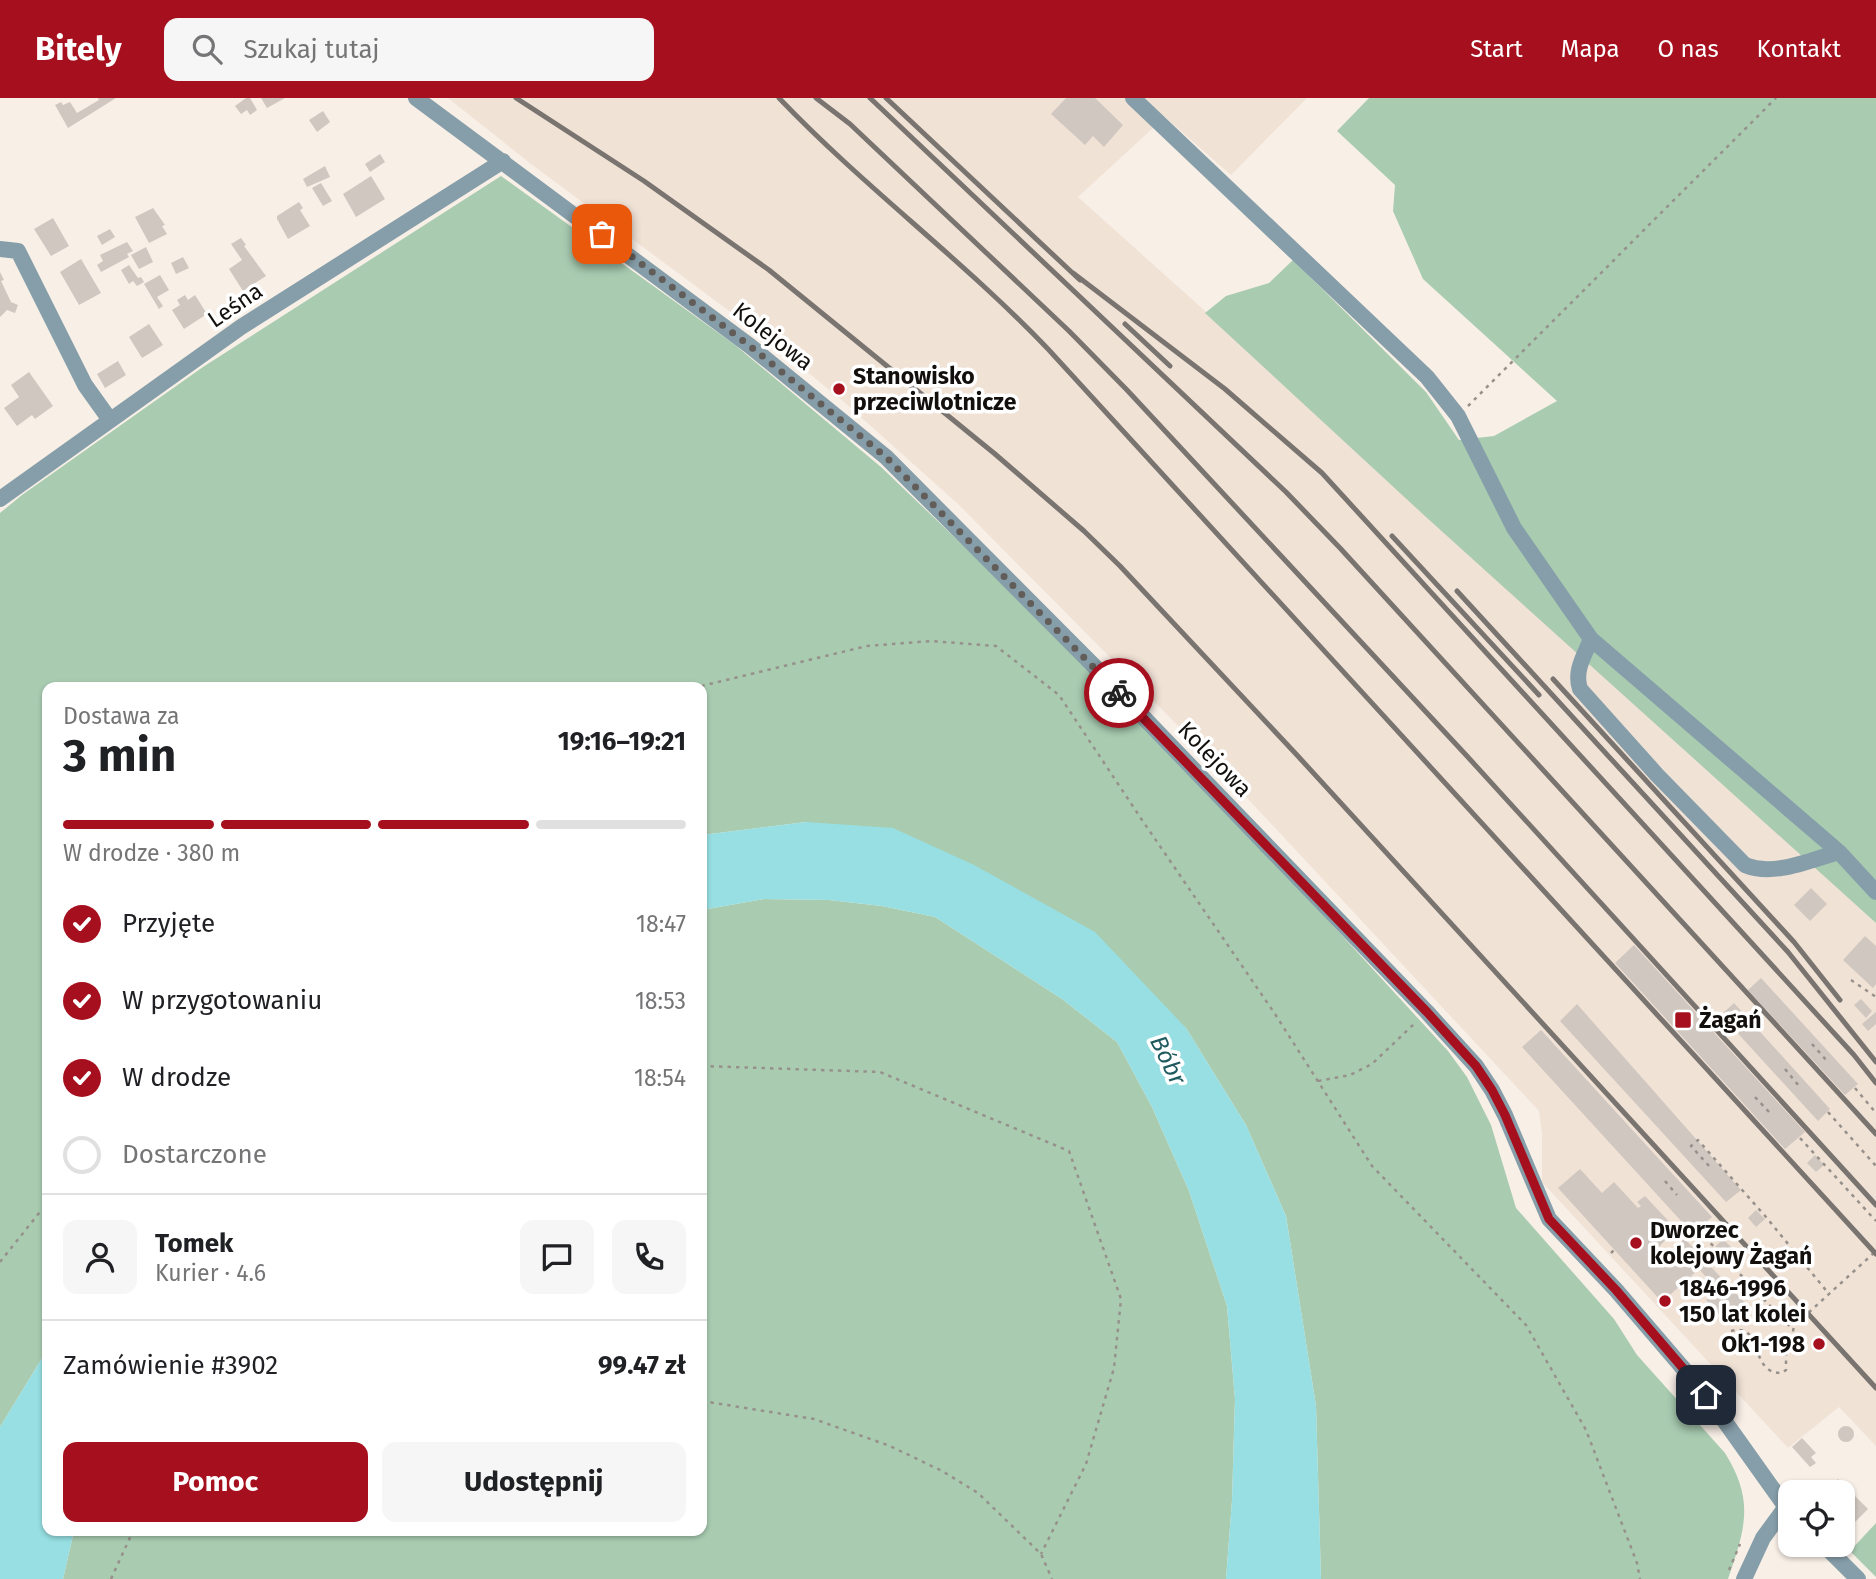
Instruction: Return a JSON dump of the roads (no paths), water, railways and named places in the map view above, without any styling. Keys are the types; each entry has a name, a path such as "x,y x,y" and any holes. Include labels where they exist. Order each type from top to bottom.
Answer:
{"street":[{"name":"Kolejowa","path":"416,98 750,346 886,457 1097,669 1476,1066 1505,1115 1549,1219 1616,1290 1706,1395 1778,1497"},
{"path":"1133,98 1427,377 1458,415 1514,528 1591,639 1839,852 1876,892"},
{"name":"Leśna","path":"0,499 241,327 503,162"},
{"path":"0,249 18,251 85,385 110,420"},
{"path":"1591,639 1576,679 1580,689 1657,775 1745,865 1757,870 1772,870 1839,852"},
{"path":"1744,1579 1763,1538 1778,1522"},
{"path":"1836,1557 1858,1579"}],"water":[{"name":"Bóbr","path":"806,822 893,828 974,865 1095,932 1186,1028 1246,1125 1286,1216 1316,1406 1321,1579 1226,1579 1235,1399 1227,1306 1189,1191 1152,1107 1117,1042 1062,999 935,917 882,906 829,900 764,899 707,909 707,834"},
{"path":"42,1358 42,1536 73,1536 63,1579 0,1579 0,1427"}],"railway":[{"path":"516,98 644,181 769,270 995,454 1084,531 1296,754 1876,1388"},
{"path":"779,98 811,131 1016,316 1048,349 1876,1254"},
{"path":"816,98 850,124 1069,331 1127,390 1466,755 1876,1205"},
{"path":"870,98 1286,492 1876,1134"},
{"path":"886,98 1080,280"},
{"path":"1073,273 1225,389 1322,473 1854,1055 1876,1083"},
{"path":"1125,324 1170,366"},
{"path":"1392,536 1539,695"},
{"path":"1457,591 1788,952 1876,1062"},
{"path":"1553,679 1794,942 1840,1000"}],"place":[{"name":"Stanowisko przeciwlotnicze","path":"839,389"},
{"name":"Żagań","path":"1683,1020"},
{"name":"Dworzec kolejowy Żagań","path":"1636,1243"},
{"name":"1846-1996 150 lat kolei","path":"1665,1301"},
{"name":"Ok1-198","path":"1819,1344"}]}
